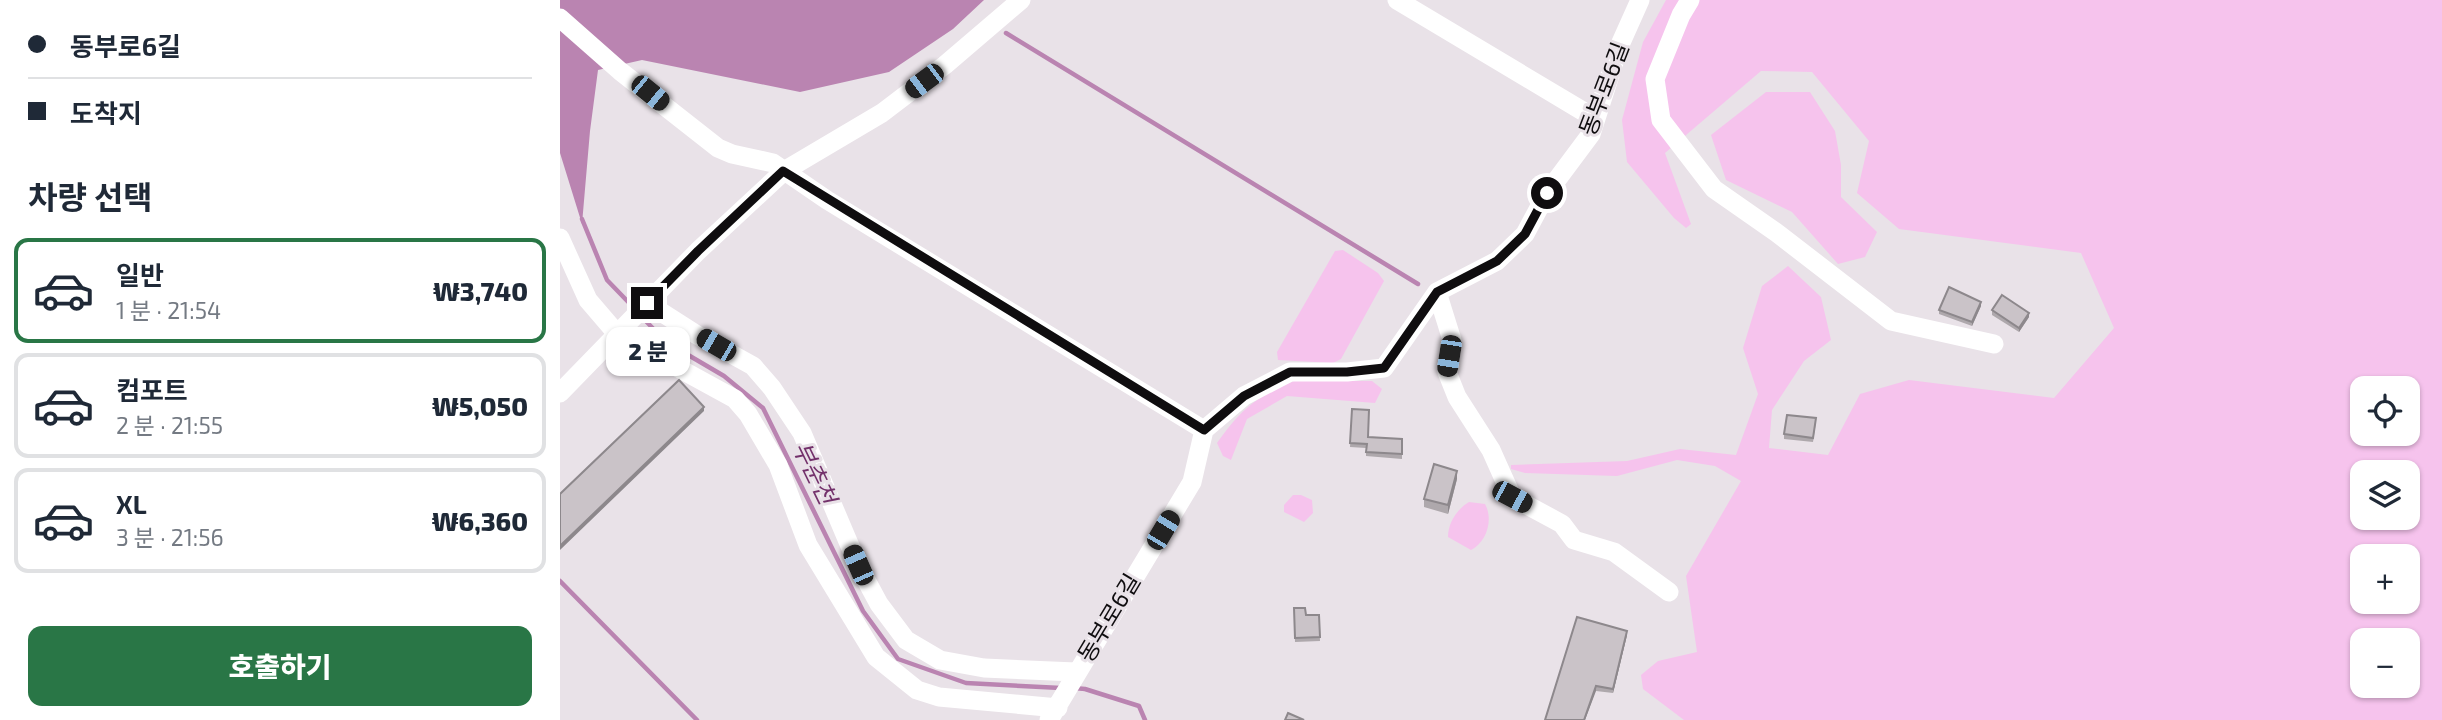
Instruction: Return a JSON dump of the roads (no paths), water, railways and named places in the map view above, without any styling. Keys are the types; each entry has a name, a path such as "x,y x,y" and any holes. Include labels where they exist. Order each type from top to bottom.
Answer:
{"street":[{"path":"560,393 698,251 783,171 882,113 945,65 1021,0"},
{"path":"1397,0 1596,119"},
{"name":"동부로6길","path":"1054,714 1076,672 1192,482 1204,430 1244,396 1290,372 1347,372 1384,368 1437,292 1497,261 1525,234 1547,193 1591,134 1619,47 1640,0"},
{"path":"1690,0 1681,15 1655,79 1661,120 1714,189 1777,233 1891,321 1994,344"},
{"path":"560,18 620,71 718,148 732,154 773,163 1204,430"},
{"path":"560,238 588,300 618,335 735,400 748,414 778,464 808,545 876,657 916,690 939,697 1054,714"},
{"path":"1437,292 1452,340 1447,372 1457,397 1491,450 1512,497 1562,524 1574,540 1614,552 1670,592"},
{"path":"647,303 753,366 772,388 802,433 858,565 879,604 906,640 940,660 984,668 1076,672"}],"waterway":[{"path":"1006,33 1418,284"},
{"name":"부춘천","path":"582,219 607,280 635,309"},
{"name":"부춘천","path":"641,316 666,342 724,376 763,408 863,611 898,659 966,683 1061,688"},
{"path":"560,581 697,720"},
{"name":"부춘천","path":"1074,688 1139,706 1145,720"}]}
